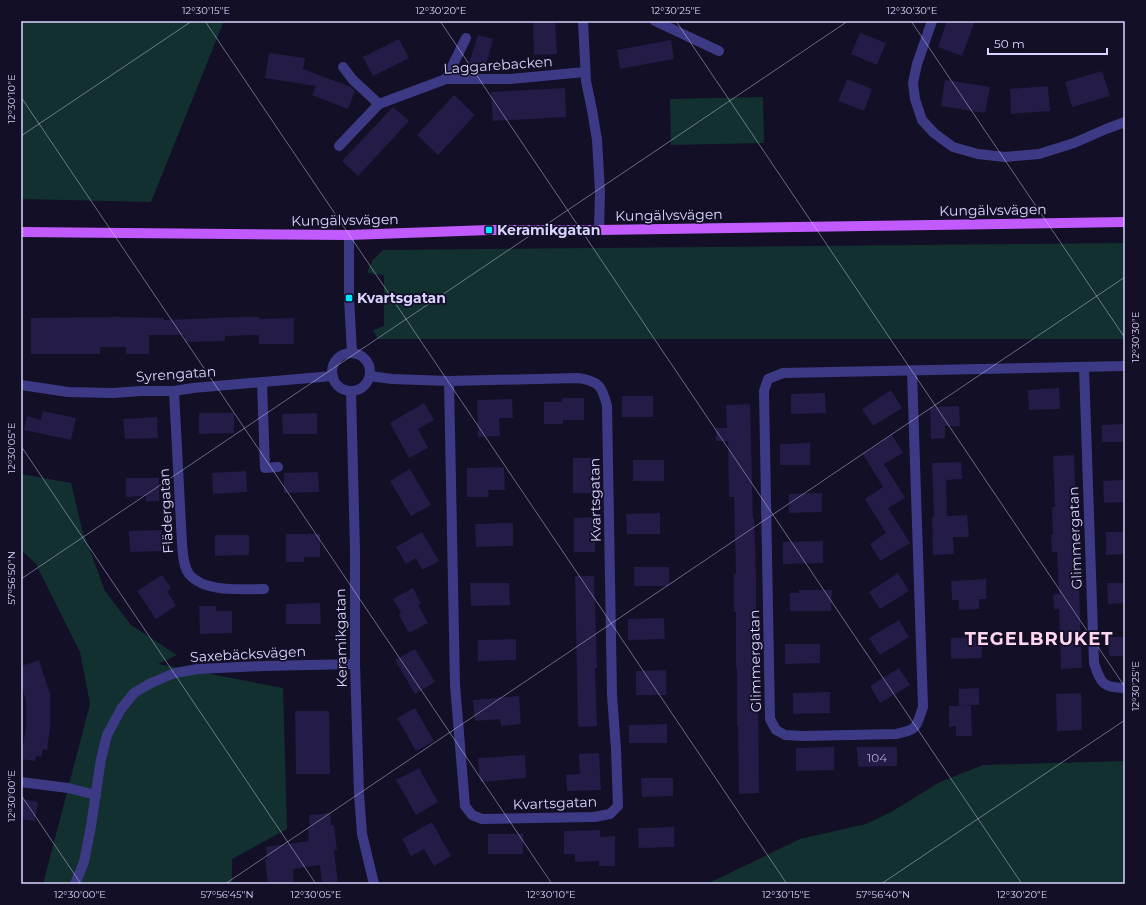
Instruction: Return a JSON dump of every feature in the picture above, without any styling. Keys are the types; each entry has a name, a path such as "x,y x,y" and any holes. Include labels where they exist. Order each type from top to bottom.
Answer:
{"main road":[{"name":"Kungälvsvägen","path":"21,232 349,235 489,230 599,230 1125,222"}],"street":[{"path":"583,21 586,81 597,140 600,192 599,230"},
{"path":"655,21 719,51"},
{"path":"932,21 917,64 914,83 914,99 922,120 934,133 953,147 978,154 1005,157 1039,154 1074,143 1125,122"},
{"path":"446,79 466,38"},
{"path":"343,67 353,80 379,104"},
{"name":"Laggarebacken","path":"339,146 379,104 446,79 510,79 585,72"},
{"path":"349,235 352,353"},
{"path":"352,353 358,354 367,361 370,376 362,388 351,391 345,390 336,383 333,376 333,367 340,357 352,353"},
{"name":"Glimmergatan","path":"912,371 923,707 917,725 909,731 896,734 785,735 776,730 770,719 764,391 768,379 783,373 1125,366"},
{"name":"Glimmergatan","path":"1084,367 1094,663 1100,680 1107,686 1125,688"},
{"name":"Syrengatan","path":"21,385 68,392 113,393 174,391 193,388 333,376"},
{"name":"Kvartsgatan","path":"370,376 392,379 449,382 578,378 591,380 597,384 603,392 607,406 612,695 618,806 610,814 594,817 482,819 472,815 466,806 455,685 449,382"},
{"path":"262,382 265,468 278,467"},
{"name":"Flädergatan","path":"174,391 184,562 190,574 201,584 223,588 264,589"},
{"name":"Keramikgatan","path":"351,391 355,551 355,664 360,794 362,834 374,884"},
{"name":"Saxebäcksvägen","path":"75,884 84,862 101,759 107,735 121,710 134,693 151,683 175,673 198,669 355,664"},
{"path":"21,782 68,788 96,795"}],"green space":[{"path":"21,21 224,21 151,202 21,199"},
{"path":"763,97 764,143 671,145 670,99"},
{"path":"1125,243 1125,339 378,339 373,330 384,326 384,275 367,273 372,261 383,250"},
{"path":"21,474 71,483 82,529 105,591 131,625 177,655 158,664 283,688 287,829 232,859 232,884 43,884 90,704 80,652 36,564 21,550"},
{"path":"1125,761 1125,884 708,884 800,839 866,824 891,812 940,782 983,765"}],"building":[{"path":"533,21 555,21 557,54 534,55"},
{"path":"947,21 975,21 962,56 938,47"},
{"path":"860,33 886,43 877,65 851,54"},
{"path":"478,35 493,39 485,68 469,63"},
{"path":"399,39 409,58 373,76 363,57"},
{"path":"671,40 674,59 620,69 617,50"},
{"path":"269,53 305,58 303,69 351,87 355,91 348,109 312,95 316,86 265,78"},
{"path":"1102,71 1110,96 1072,107 1065,82"},
{"path":"847,79 872,89 864,111 838,101"},
{"path":"945,80 990,87 985,113 941,106"},
{"path":"1048,86 1050,111 1011,114 1010,89"},
{"path":"565,88 566,117 493,121 491,92"},
{"path":"454,95 475,115 438,155 417,135"},
{"path":"393,107 409,121 358,176 342,161"},
{"path":"240,317 260,317 259,319 294,318 294,344 259,344 259,335 225,336 225,341 185,342 185,335 149,335 149,354 126,354 126,347 100,347 100,354 31,354 31,318 164,318 164,320"},
{"path":"1059,388 1060,409 1029,410 1028,390"},
{"path":"891,390 902,408 873,426 862,409"},
{"path":"825,393 826,413 791,414 791,394"},
{"path":"622,396 653,396 653,417 622,417"},
{"path":"562,398 584,398 584,420 563,420 563,424 544,424 544,402 562,402"},
{"path":"512,399 513,418 499,418 500,436 478,437 477,400"},
{"path":"424,403 434,420 418,429 428,448 409,458 390,423"},
{"path":"750,404 756,574 756,688 758,688 759,793 739,794 736,612 734,612 734,574 736,574 734,497 729,497 728,441 716,441 716,428 727,428 726,405"},
{"path":"959,406 960,426 945,426 945,438 931,439 930,407"},
{"path":"43,411 76,418 71,440 24,430 27,416 41,420"},
{"path":"199,413 234,413 234,433 199,434"},
{"path":"317,413 317,434 283,434 282,414"},
{"path":"157,417 158,438 125,439 123,419"},
{"path":"1125,424 1125,442 1102,442 1102,425"},
{"path":"892,435 903,453 884,464 905,498 888,508 910,543 880,561 870,544 886,533 865,499 883,487 863,454"},
{"path":"810,443 810,465 780,465 780,444"},
{"path":"1074,455 1082,668 1061,669 1059,609 1054,610 1053,595 1059,594 1057,552 1052,552 1051,535 1053,535 1052,507 1055,507 1053,456"},
{"path":"573,458 593,458 593,493 573,493"},
{"path":"633,460 664,460 664,481 633,481"},
{"path":"961,462 962,479 946,480 947,516 967,515 969,537 953,537 954,554 933,555 932,517 934,517 932,463"},
{"path":"504,467 505,490 488,490 489,497 467,497 467,468"},
{"path":"410,469 431,505 411,516 390,481"},
{"path":"246,471 247,492 213,494 212,473"},
{"path":"318,472 319,492 284,493 284,473"},
{"path":"126,478 159,478 159,501 146,501 146,496 126,497"},
{"path":"1125,480 1125,502 1104,503 1103,481"},
{"path":"822,493 822,512 789,513 789,494"},
{"path":"660,513 660,534 627,534 626,514"},
{"path":"595,517 595,552 574,552 574,518"},
{"path":"513,523 513,546 476,547 475,524"},
{"path":"162,530 163,551 130,552 129,531"},
{"path":"422,532 439,561 422,570 416,558 406,564 396,547"},
{"path":"1106,532 1125,532 1125,554 1106,555"},
{"path":"286,534 320,534 320,557 304,557 304,562 286,562"},
{"path":"215,535 249,535 249,555 215,556"},
{"path":"823,541 823,563 783,564 783,542"},
{"path":"634,567 669,567 669,586 634,586"},
{"path":"898,573 909,591 880,609 869,592"},
{"path":"162,575 171,588 167,591 176,606 156,619 137,591"},
{"path":"575,576 594,576 597,726 578,727"},
{"path":"986,579 986,599 979,599 979,609 959,610 959,600 952,600 951,581"},
{"path":"470,583 509,583 510,605 471,606"},
{"path":"1107,583 1125,583 1125,603 1108,604"},
{"path":"413,588 421,604 418,605 428,623 409,633 399,615 401,613 393,599"},
{"path":"799,590 832,590 831,611 790,611 790,593 799,593"},
{"path":"320,603 321,624 286,624 286,604"},
{"path":"199,606 216,606 216,611 232,611 232,633 200,634"},
{"path":"664,618 665,639 628,640 628,619"},
{"path":"899,620 909,637 880,655 869,638"},
{"path":"982,637 982,658 951,659 951,638"},
{"path":"1108,637 1125,637 1125,656 1109,656"},
{"path":"516,639 516,660 478,661 478,640"},
{"path":"785,644 820,644 820,663 785,664"},
{"path":"415,649 435,682 415,694 395,660"},
{"path":"39,660 50,694 50,727 47,750 43,749 41,757 36,756 35,761 21,759 26,727 26,700 21,684 21,666"},
{"path":"899,668 910,685 880,703 870,686"},
{"path":"666,670 666,695 636,695 636,671"},
{"path":"979,688 979,705 959,706 959,689"},
{"path":"830,692 830,713 793,714 793,693"},
{"path":"1081,693 1082,730 1057,731 1056,694"},
{"path":"519,696 521,724 501,726 500,719 475,721 473,700"},
{"path":"949,706 971,706 972,736 956,736 956,726 949,727"},
{"path":"415,708 434,741 416,751 397,718"},
{"path":"295,711 329,711 330,774 296,774"},
{"path":"667,724 667,743 629,743 629,725"},
{"path":"834,747 834,770 796,771 796,748"},
{"path":"857,747 897,747 897,766 858,767"},
{"path":"599,753 601,790 567,791 566,775 580,774 579,754"},
{"path":"525,755 526,778 480,782 478,758"},
{"path":"419,768 438,802 416,815 396,780"},
{"path":"641,778 673,778 673,796 642,797"},
{"path":"21,799 38,802 35,821 21,819"},
{"path":"330,813 331,825 334,825 337,850 334,850 338,884 322,884 320,865 293,869 294,882 292,882 292,884 268,884 265,859 267,859 266,847 309,841 309,815"},
{"path":"432,822 451,856 434,866 424,849 411,856 402,839"},
{"path":"674,827 674,847 639,848 638,828"},
{"path":"600,830 600,837 615,836 615,866 599,866 599,861 575,862 575,854 564,854 564,831"},
{"path":"488,834 523,834 523,854 488,854"}],"place":[{"name":"Keramikgatan","path":"489,230"},
{"name":"Kvartsgatan","path":"349,298"}],"district":[{"name":"TEGELBRUKET","path":"1039,639"}]}
